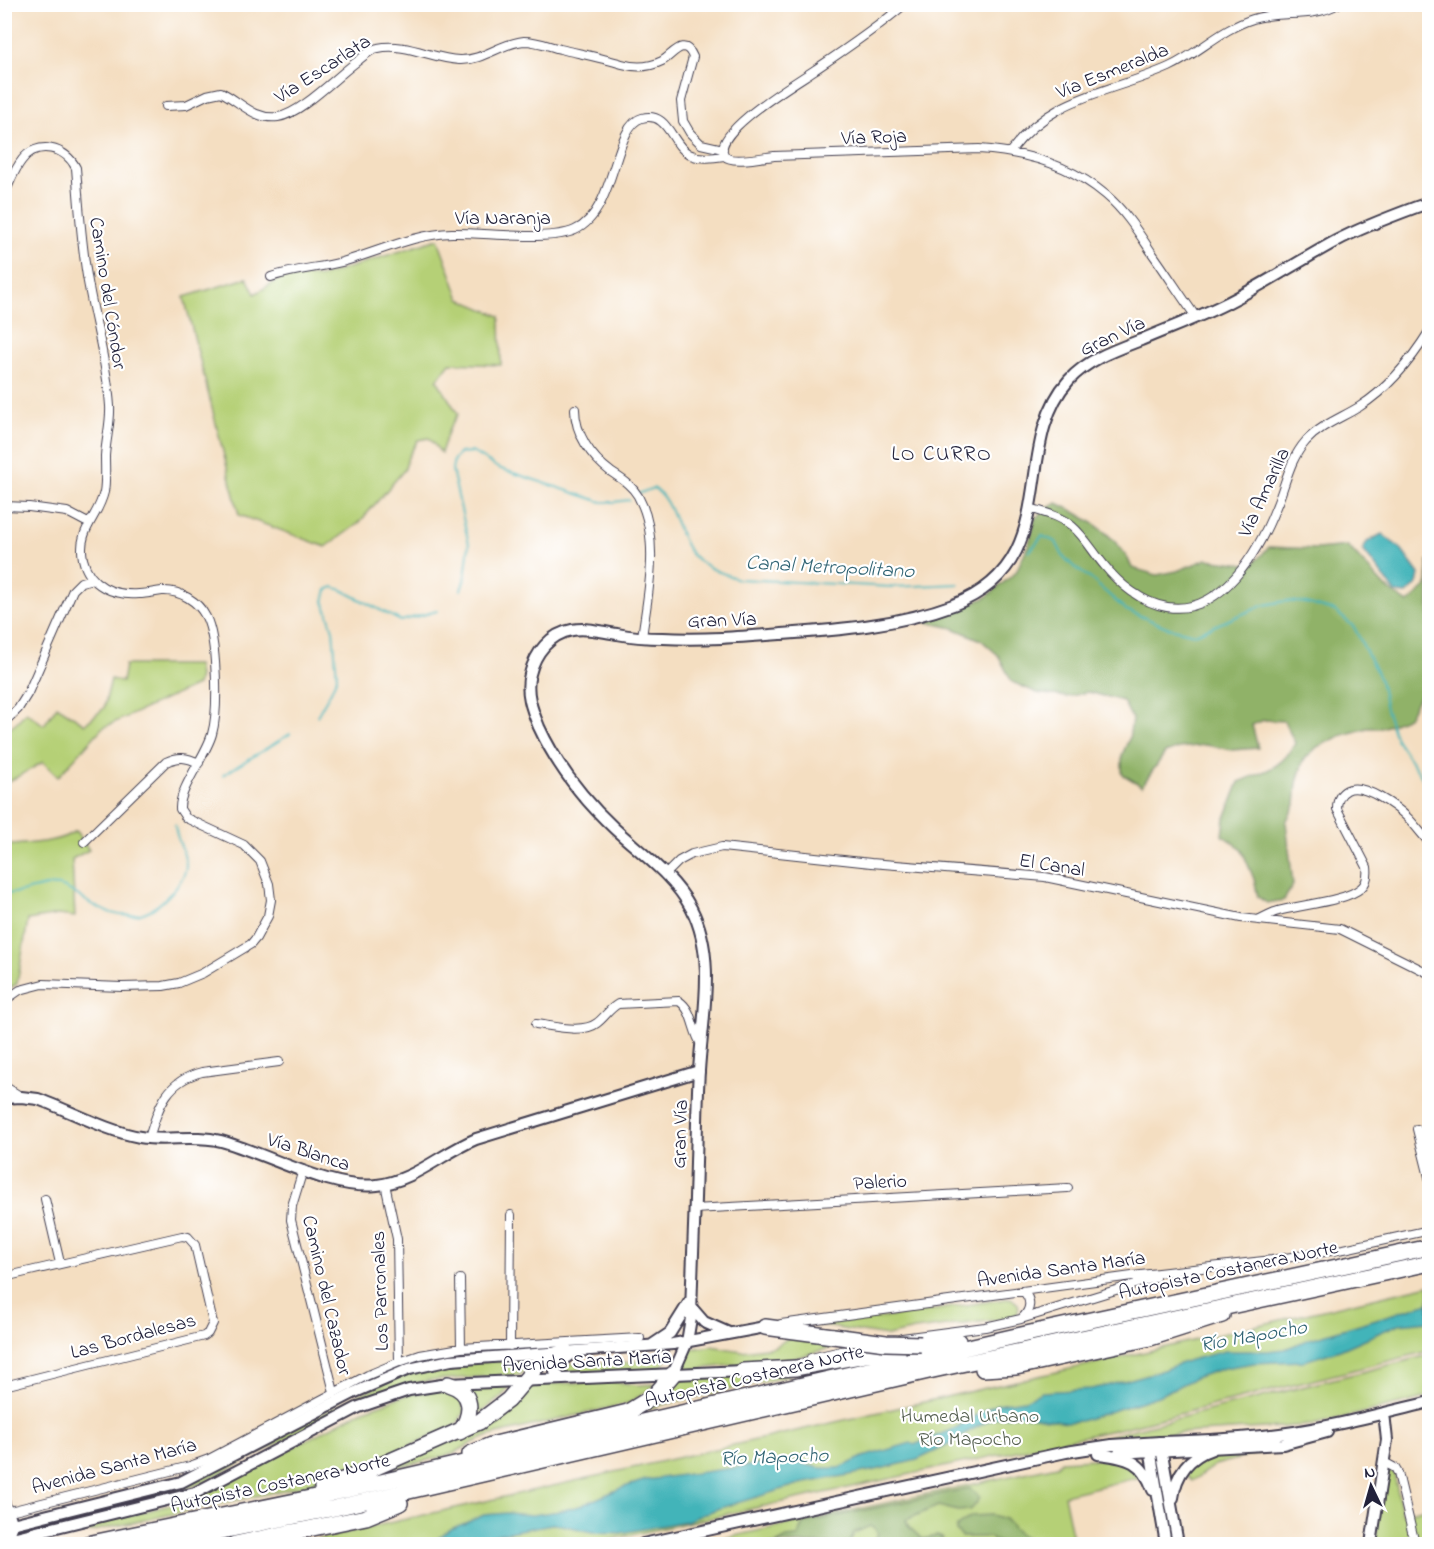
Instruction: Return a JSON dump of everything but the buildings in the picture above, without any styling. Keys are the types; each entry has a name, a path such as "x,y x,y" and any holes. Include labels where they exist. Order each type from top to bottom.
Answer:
{"highway":[{"name":"Autopista Costanera Norte","path":"87,1545 320,1496 1012,1337 1430,1247"},
{"name":"Autopista Costanera Norte","path":"158,1545 335,1508 921,1372 1430,1263"},
{"path":"983,1369 1016,1367 1167,1334 1266,1297"},
{"path":"765,1327 886,1343 921,1344 1012,1337"},
{"path":"218,1517 363,1473 460,1432 496,1411 543,1362 572,1350"},
{"path":"743,1371 796,1368 877,1353 898,1353"},
{"path":"470,1454 491,1445 628,1412 654,1395 673,1374"},
{"path":"448,1384 462,1392 468,1402 468,1418 460,1432"},
{"path":"235,1545 366,1517 400,1503"}],"main road":[{"name":"Gran Vía","path":"673,1374 687,1342 691,1303 705,969 702,936 689,905 665,875 612,826 579,790 551,750 529,698 532,666 545,645 559,635 575,629 642,637 725,638 835,630 896,620 955,604 978,591 1003,569 1020,542 1030,508 1047,419 1055,399 1083,367 1196,317 1259,286 1351,234 1430,202"},
{"name":"Vía Blanca","path":"4,1098 38,1099 127,1134 149,1138 189,1136 212,1139 352,1185 369,1186 385,1184 408,1176 452,1150 476,1139 699,1071"},
{"name":"Gran Vía","path":"649,1346 670,1333 691,1303"},
{"path":"691,1303 704,1322 729,1333"},
{"name":"Avenida Santa María","path":"7,1519 181,1482 353,1393 409,1369 451,1360 687,1342 765,1327"},
{"path":"561,1379 555,1372 556,1365 572,1350"},
{"name":"Avenida Santa María","path":"4,1538 195,1493 359,1407 384,1396 409,1390 448,1384 743,1371"},
{"path":"1059,1455 1098,1454 1278,1434 1348,1422 1430,1402"},
{"path":"1371,1545 1387,1440 1384,1413"},
{"path":"643,1545 1083,1449 1156,1447 1212,1449 1283,1444 1334,1430 1348,1422"},
{"path":"1156,1447 1166,1545"},
{"path":"1156,1447 1178,1545"},
{"path":"1173,1517 1174,1495 1180,1473 1193,1458 1212,1449"},
{"path":"1098,1454 1124,1457 1140,1466 1148,1478 1161,1510"},
{"path":"4,1538 9,1533 7,1519"}],"street":[{"path":"724,152 724,144 757,107 817,69 905,4"},
{"name":"Vía Esmeralda","path":"1010,152 1031,128 1062,106 1168,67 1216,36 1240,24 1277,14 1315,14 1338,4"},
{"name":"Vía Escarlata","path":"166,106 186,105 207,95 221,92 257,115 281,116 297,109 370,51 379,48 400,48 463,60 477,58 501,46 525,41 636,68 662,61 675,49 682,48 690,51 693,57 681,101 683,121 690,133 701,144 724,152"},
{"name":"Vía Naranja","path":"271,278 342,262 424,236 452,233 550,235 574,230 586,223 596,212 618,161 627,128 642,117 652,117 664,123 688,154 697,158 724,152"},
{"name":"Camino del Cóndor","path":"4,194 20,161 34,150 46,148 58,150 70,159 76,168 87,277 105,366 110,407 105,456 105,488 99,506 88,523 83,537 82,551 85,566 93,579"},
{"name":"Vía Roja","path":"724,152 730,159 740,160 774,156 964,149 1010,152 1041,160 1086,180 1107,195 1130,219 1196,317"},
{"name":"Vía Amarilla","path":"1030,508 1059,518 1071,525 1114,576 1141,597 1155,604 1182,608 1207,601 1229,585 1257,545 1271,519 1293,460 1304,444 1325,425 1357,408 1379,392 1400,372 1430,330"},
{"path":"575,409 578,426 587,448 604,466 630,485 645,514 650,560 642,637"},
{"path":"4,506 67,512 88,523"},
{"path":"4,722 18,709 28,693 73,590 81,582 93,579 104,588 126,594 175,592 194,602 203,612 210,629 216,683 216,709 212,735 181,798 180,809 186,818 244,845 260,861 269,884 271,900 268,916 251,944 203,974 164,986 43,984 20,990 4,1001"},
{"path":"84,842 166,762 184,756 199,763"},
{"path":"1257,921 1276,912 1319,903 1355,892 1364,884 1367,867 1337,809 1338,800 1346,790 1355,788 1364,790 1394,806 1430,843"},
{"name":"El Canal","path":"665,875 679,861 692,854 722,847 1046,878 1257,921 1340,929 1430,974"},
{"path":"537,1024 590,1028 599,1023 610,1008 618,1004 679,1001 689,1011 694,1032 701,1045"},
{"path":"149,1138 164,1097 180,1081 202,1072 279,1062"},
{"path":"4,1086 21,1097"},
{"path":"1417,1129 1430,1181"},
{"name":"Camino del Cazador","path":"303,1170 292,1206 291,1220 334,1392"},
{"name":"Los Parronales","path":"385,1184 396,1239 399,1362"},
{"name":"Palerio","path":"694,1209 1068,1188"},
{"path":"4,1277 60,1263 45,1199"},
{"path":"510,1346 511,1215"},
{"name":"Avenida Santa María","path":"765,1327 1308,1255 1430,1230"},
{"name":"Las Bordalesas","path":"4,1386 204,1336 213,1323 195,1245 188,1237 176,1236 60,1263"},
{"name":"Avenida Santa María","path":"743,1371 894,1339 985,1327 1021,1319 1140,1281 1189,1270"},
{"path":"460,1279 461,1348"},
{"path":"1021,1319 1027,1314 1029,1307 1028,1298 1023,1291"},
{"name":"Avenida Santa María","path":"7,1519 209,1459 334,1392 399,1362 429,1353 461,1348 640,1338"},
{"path":"1384,1462 1395,1468 1398,1473 1414,1545"},
{"path":"4,1497 7,1519"}],"green space":[{"path":"438,239 460,299 500,316 501,365 450,363 437,380 458,414 449,429 441,453 429,438 418,440 408,457 405,469 359,523 326,547 239,515 184,297 247,278 255,294 282,277 296,275 320,277"},
{"path":"1057,503 1101,529 1120,547 1132,568 1157,575 1177,571 1207,559 1252,565 1269,547 1317,549 1348,546 1385,587 1408,603 1427,586 1429,560 1429,679 1408,717 1382,728 1367,728 1340,736 1317,747 1303,761 1297,783 1295,805 1286,822 1293,885 1284,900 1267,903 1258,897 1254,879 1241,848 1223,836 1225,818 1239,782 1278,764 1295,743 1284,721 1264,720 1252,725 1258,748 1232,750 1206,745 1179,748 1165,753 1142,786 1122,774 1122,755 1129,739 1132,719 1123,701 1088,692 1067,697 1037,693 1012,682 998,655 981,640 953,628 922,621 985,598 1016,572 1029,543 1035,519 1047,508"},
{"path":"125,665 197,665 199,676 197,685 102,728 58,777 43,762 5,784 5,731 26,712 44,725 57,706 85,724 104,708 111,679 122,682"},
{"path":"76,831 89,850 72,859 75,917 58,915 28,920 17,984 5,991 4,846 50,841"},
{"name":"Humedal Urbano Río Mapocho","path":"1429,1285 1429,1351 1127,1427 590,1544 296,1544 1145,1352"},
{"path":"1011,1298 1019,1308 1011,1318 915,1330 887,1336 812,1324 889,1317"},
{"path":"804,1337 841,1345 795,1358 681,1371 691,1349 711,1346 742,1351 774,1347 788,1338"},
{"path":"1429,1355 1429,1397 1312,1425 1088,1441"},
{"path":"669,1356 659,1371 561,1374 563,1364 632,1362"},
{"path":"537,1358 520,1375 431,1380 386,1390 356,1403 200,1484 138,1503 28,1529 27,1526 182,1487 397,1377 441,1365"},
{"path":"788,1373 789,1376 641,1410 676,1379"},
{"path":"610,1381 638,1385 657,1384 629,1403 489,1436 453,1454 379,1472 469,1432 528,1385"},
{"path":"509,1386 500,1398 475,1416 465,1388"},
{"path":"444,1389 461,1398 464,1412 456,1426 326,1481 89,1532 85,1526 182,1502 212,1490 361,1411 409,1394"},
{"path":"1290,1445 1215,1465 1192,1481 1184,1473 1206,1452"},
{"path":"1094,1459 1114,1461 1125,1465 1140,1477 1064,1495 1074,1544 697,1544 1057,1466 1061,1461"},
{"path":"1389,1470 1394,1473 1402,1514 1429,1507 1429,1544 1375,1544"},
{"path":"969,1488 980,1498 969,1510 958,1511 938,1506 906,1520 909,1527 922,1539 937,1536 942,1538 942,1544 873,1544 878,1533 870,1526 854,1533 849,1544 776,1544 787,1538 798,1537 804,1523"},
{"path":"992,1515 1005,1519 1020,1535 1036,1544 1000,1544 989,1537 962,1537 956,1531 957,1526 972,1516"}],"water":[{"path":"1382,534 1400,548 1419,574 1417,584 1407,594 1396,593 1363,550 1367,542"},
{"path":"1429,1303 1429,1321 1399,1324 1340,1350 1304,1361 1254,1363 1224,1368 1195,1378 1158,1396 1081,1421 1067,1422 1022,1415 994,1418 966,1433 955,1442 917,1460 800,1484 717,1509 687,1521 621,1533 592,1532 552,1524 498,1534 469,1544 430,1544 451,1529 484,1515 507,1513 532,1515 560,1511 580,1506 646,1480 782,1461 820,1468 840,1468 863,1457 911,1443 914,1445 956,1428 997,1404 1025,1400 1042,1392 1106,1386 1225,1351 1285,1349 1310,1339"}],"waterway":[{"name":"Canal Metropolitano","path":"461,590 465,578 469,544 452,470 454,459 460,453 472,452 498,468 602,502 629,500"},
{"name":"Canal Metropolitano","path":"638,494 653,488 660,493 670,508 682,538 692,555 708,566 738,579 892,587 959,584"},
{"name":"Canal Metropolitano","path":"1029,552 1042,536 1056,542 1063,556 1073,566 1126,610 1169,628 1195,634 1264,605 1286,601 1306,603 1335,611 1354,627 1380,680 1396,739 1430,789"},
{"name":"Canal Metropolitano","path":"317,716 337,677 333,630 324,601 327,590 333,587 342,590 401,621 437,611"},
{"name":"Canal Metropolitano","path":"223,775 290,734"},
{"name":"Canal Metropolitano","path":"4,893 59,886 111,913 140,914 158,905 173,891 182,878 186,860 175,825"}],"district":[{"name":"LO CURRO","path":"942,453"}],"water label":[{"name":"Río Mapocho","path":"1253,1335"},
{"name":"Río Mapocho","path":"774,1456"}]}
